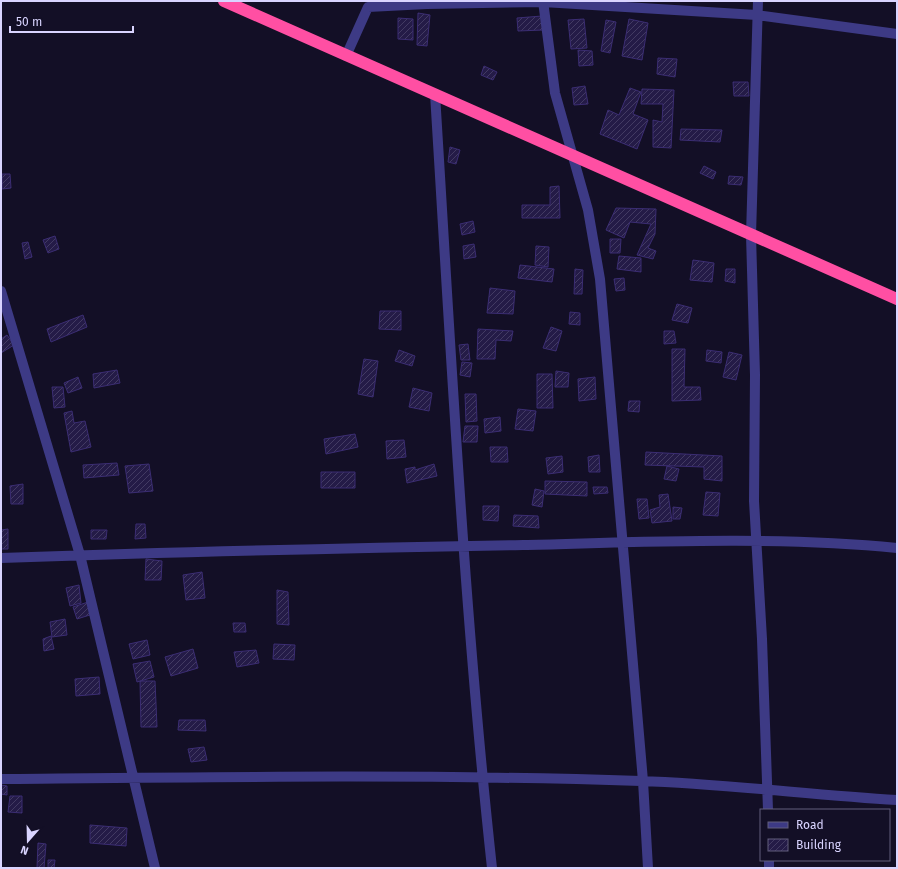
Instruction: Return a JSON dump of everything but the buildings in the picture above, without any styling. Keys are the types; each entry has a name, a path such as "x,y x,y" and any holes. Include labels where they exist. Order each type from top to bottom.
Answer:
{"highway":[{"path":"224,1 346,56 574,155 897,300"}],"street":[{"path":"758,1 751,235 755,375 754,501 762,638 768,809"},
{"path":"346,56 366,4 543,2 757,15 897,34"},
{"path":"543,2 555,93 564,127 574,155 588,210 600,279 648,868"},
{"path":"435,94 463,546 482,778 492,868"},
{"path":"1,291 4,308 80,555 156,868"},
{"path":"1,558 621,543 837,542 897,548"},
{"path":"1,779 482,778 642,781 768,788 897,800"}]}
